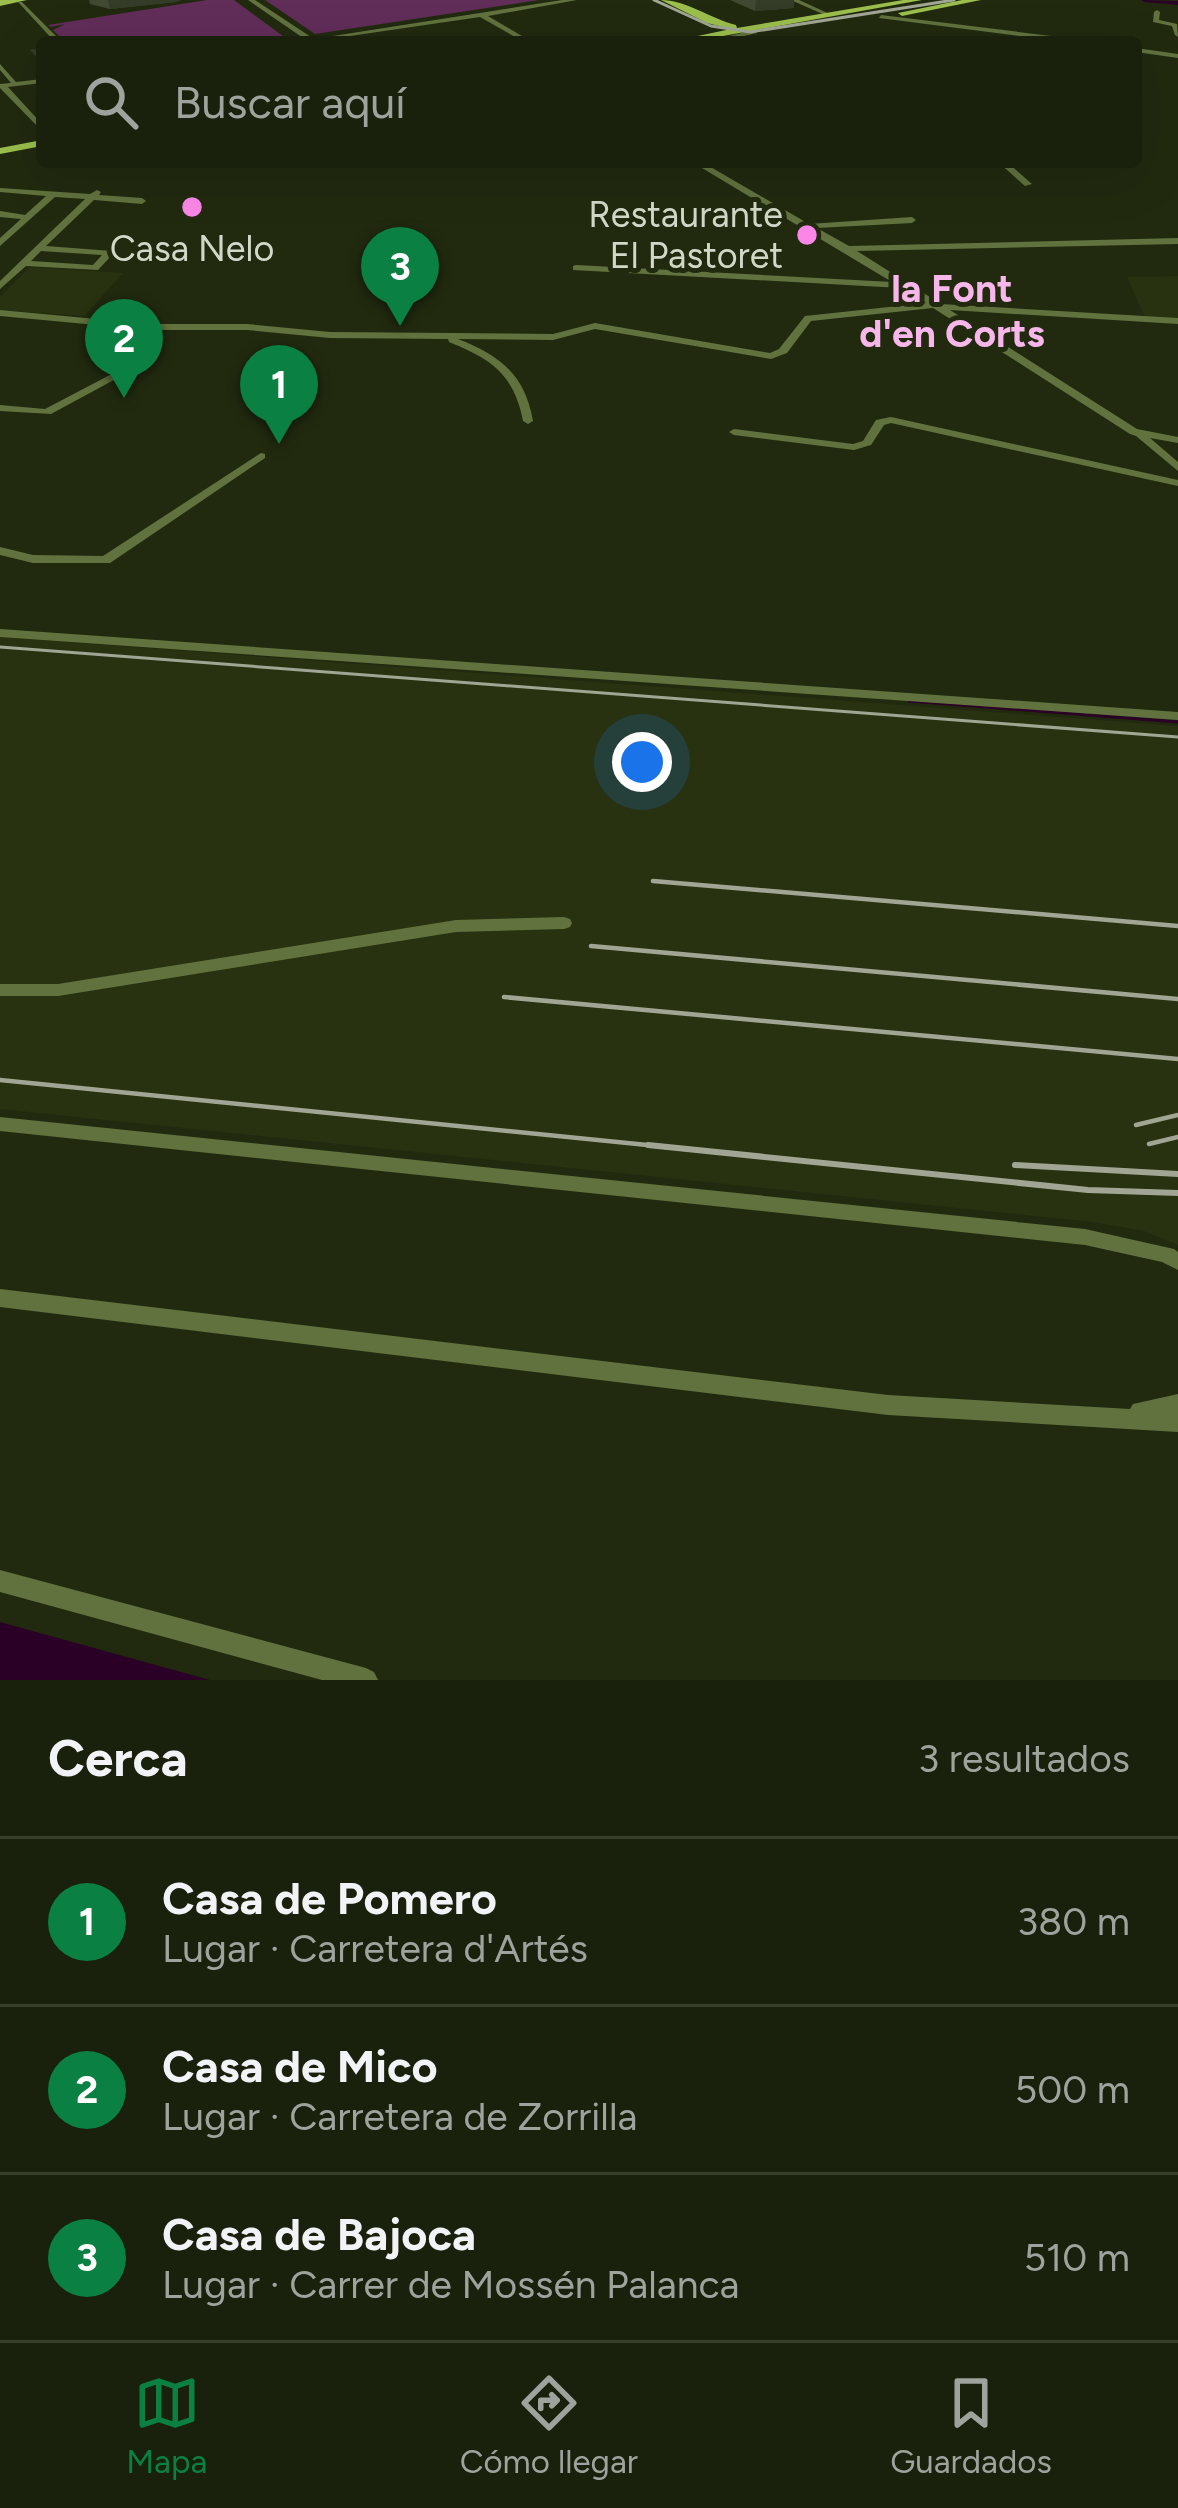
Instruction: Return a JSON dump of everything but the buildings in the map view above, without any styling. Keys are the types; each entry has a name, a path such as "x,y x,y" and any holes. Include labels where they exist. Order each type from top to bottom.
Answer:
{"main road":[{"path":"646,0 700,36"},
{"path":"665,0 717,24 752,28"},
{"path":"721,36 918,0"},
{"path":"770,36 977,0"},
{"path":"0,3 21,1"},
{"path":"0,158 36,152"}],"street":[{"path":"255,0 305,36"},
{"path":"336,36 560,0"},
{"path":"338,36 574,0"},
{"path":"799,0 832,15"},
{"path":"21,1 53,36"},
{"path":"1157,12 1155,21 1175,25 1178,36 1165,54"},
{"path":"482,15 519,36"},
{"path":"881,17 1035,36"},
{"path":"1142,51 1178,56"},
{"path":"1,68 4,86 36,123"},
{"path":"4,86 36,83"},
{"path":"10,111 23,109"},
{"path":"707,168 939,306 1138,434 1178,468"},
{"path":"1009,168 1028,184"},
{"path":"0,190 96,193 142,201"},
{"path":"0,243 54,193"},
{"path":"0,286 96,193"},
{"path":"0,214 22,216"},
{"path":"37,217 58,218"},
{"path":"810,226 912,220"},
{"path":"848,249 1178,241"},
{"path":"23,263 95,268 109,253 39,248"},
{"path":"62,266 77,251"},
{"path":"576,268 904,285"},
{"path":"0,313 150,327 553,337 595,326 771,356 783,351 808,318 939,306 1178,321"},
{"path":"438,334 496,359 524,394 528,421"},
{"path":"0,408 47,412 131,368"},
{"path":"734,432 854,447 867,443 880,422 890,419 1178,483"},
{"path":"1138,434 1178,440"},
{"path":"0,551 33,559 106,560 261,456"},
{"path":"0,633 1178,716"},
{"path":"0,990 58,990 456,926 564,923"},
{"path":"0,1124 1085,1237 1167,1255 1178,1262"},
{"path":"0,1298 888,1405 1178,1422"},
{"path":"1100,1416 1178,1404"},
{"path":"0,1581 366,1680"}],"shaded area":[{"path":"234,0 283,36 59,36 53,30 65,24 48,25"},
{"path":"265,0 539,0 315,34"},
{"path":"30,267 123,273 84,316 0,310 0,297"},
{"path":"1178,276 1178,319 1145,317 1127,277"},
{"path":"0,637 1178,726 1178,1245 1144,1231 1093,1222 0,1109"},
{"path":"0,1622 210,1680 0,1680"}],"waterway":[{"path":"1144,0 1178,3"},
{"path":"909,701 1178,722"}],"tram line":[{"path":"654,0 711,26 750,32 954,0"}],"railway":[{"path":"0,647 1178,737"},
{"path":"653,881 1178,926"},
{"path":"591,946 1178,999"},
{"path":"504,997 1178,1059"},
{"path":"0,1080 677,1148"},
{"path":"1136,1125 1178,1115"},
{"path":"1149,1144 1178,1137"},
{"path":"648,1145 1088,1190 1178,1193"},
{"path":"1015,1165 1178,1174"}],"place":[{"name":"Casa Nelo","path":"192,207"},
{"name":"Restaurante El Pastoret","path":"807,235"},
{"name":"Casa de Bajoca","path":"400,326"},
{"name":"Casa de Mico","path":"124,398"},
{"name":"Casa de Pomero","path":"279,444"}],"district":[{"name":"la Font d'en Corts","path":"952,310"}]}
